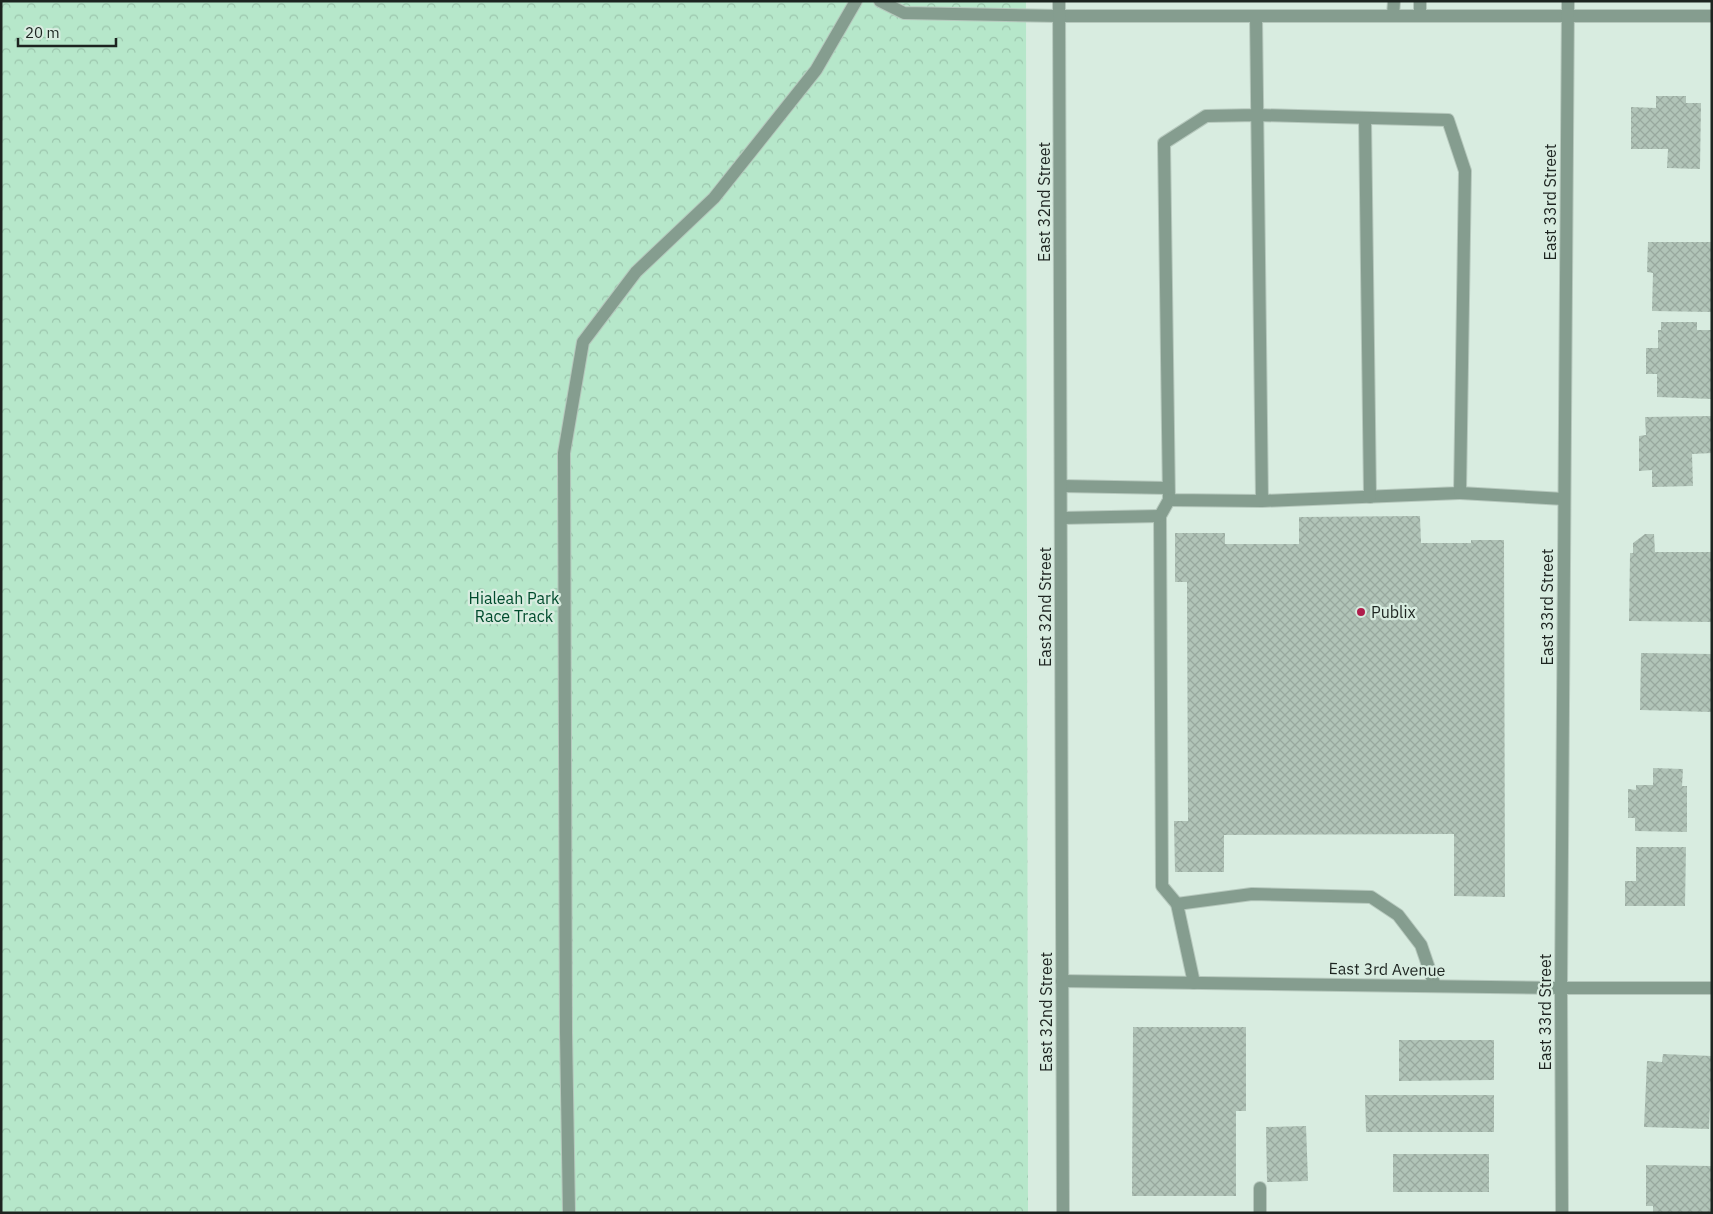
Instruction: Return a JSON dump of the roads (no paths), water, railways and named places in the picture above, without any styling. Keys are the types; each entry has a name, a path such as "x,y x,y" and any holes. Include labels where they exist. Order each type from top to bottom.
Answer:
{"street":[{"path":"569,1213 566,1032 564,453 583,342 636,272 714,198 816,70 856,1"},
{"path":"880,1 904,13 1060,16 1712,16"},
{"name":"East 32nd Street","path":"1059,1 1063,1213"},
{"path":"1393,15 1394,1"},
{"path":"1420,1 1420,16"},
{"name":"East 33rd Street","path":"1562,1213 1561,988 1568,1"},
{"path":"1256,16 1262,501"},
{"path":"1194,983 1177,904 1162,886 1160,516 1168,494 1164,143 1206,116 1257,115 1448,120 1465,171 1460,493"},
{"path":"1365,118 1370,496"},
{"path":"1061,486 1262,501 1460,493 1564,499"},
{"path":"1061,518 1160,516"},
{"path":"1177,904 1252,894 1371,897 1398,915 1421,945 1436,986"},
{"name":"East 3rd Avenue","path":"1062,981 1561,988 1712,988"},
{"path":"1260,1188 1260,1213"}],"place":[{"name":"Publix","path":"1361,612"}],"park label":[{"name":"Hialeah Park Race Track","path":"514,607"}]}
